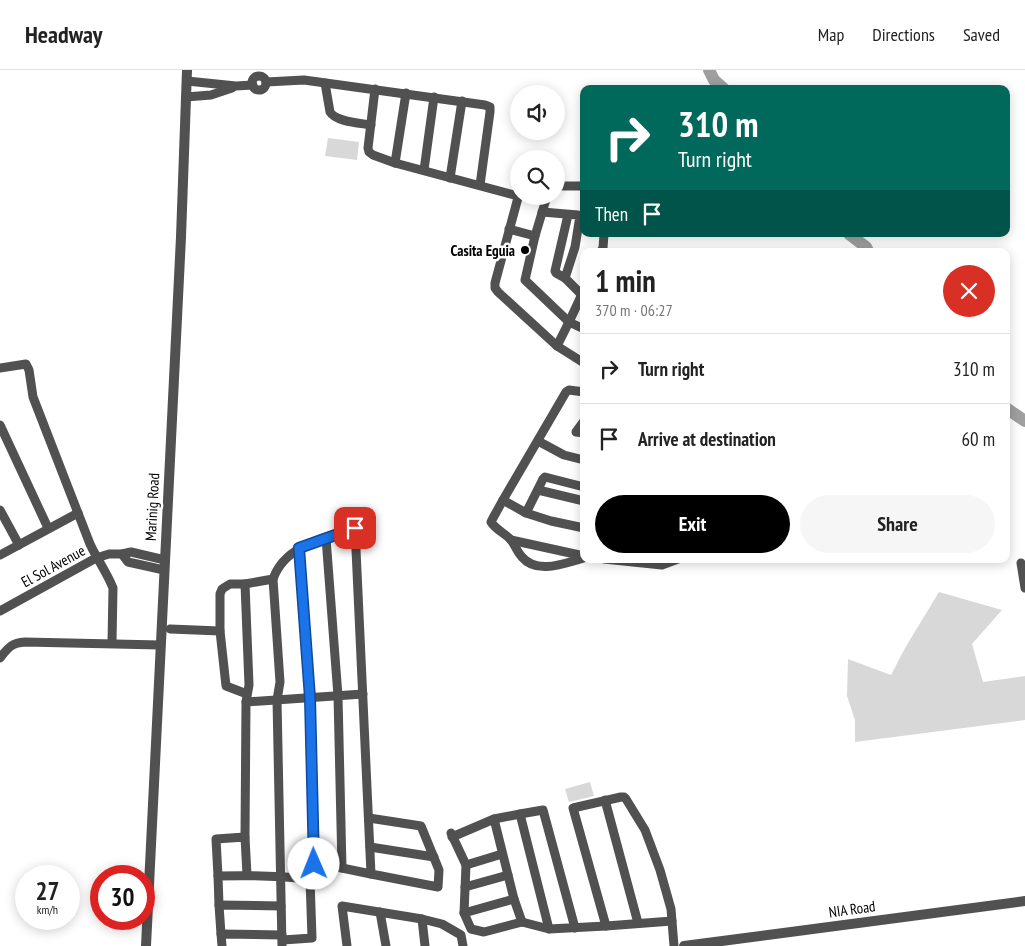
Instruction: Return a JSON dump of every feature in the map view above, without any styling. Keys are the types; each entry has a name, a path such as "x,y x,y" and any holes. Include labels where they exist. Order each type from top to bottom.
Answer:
{"street":[{"name":"Marinig Road","path":"146,946 181,237 187,70"},
{"path":"187,81 236,86 253,85 253,80 261,76 326,82 485,104 490,108 490,112 480,185"},
{"path":"326,82 330,112 333,116 371,125"},
{"path":"186,97 211,95 236,86"},
{"path":"375,89 369,152 373,155 450,178 510,193"},
{"path":"395,162 406,93"},
{"path":"424,170 434,97"},
{"path":"450,178 462,101"},
{"path":"565,186 580,186"},
{"path":"515,205 495,288 557,346 580,360"},
{"path":"544,205 525,280 570,322 580,327"},
{"path":"542,212 580,216 576,247 565,278"},
{"path":"568,214 554,271 580,290"},
{"path":"509,229 535,236"},
{"path":"557,346 580,299"},
{"path":"0,368 26,364 29,370 34,397 90,544 96,558 111,581 113,588 112,643"},
{"path":"580,391 569,390 566,392 491,522 511,540 522,558 534,565 548,567 580,558"},
{"path":"0,425 48,528"},
{"path":"538,441 564,455 580,459"},
{"path":"526,513 542,479 545,477 580,486"},
{"path":"538,490 580,500"},
{"path":"503,500 526,513 580,527"},
{"path":"0,510 19,545"},
{"path":"0,555 78,513"},
{"path":"282,940 276,700 280,682 273,579 276,569 285,558 299,548 355,528 371,874"},
{"path":"326,538 338,696 342,868"},
{"path":"511,540 580,556"},
{"path":"221,934 282,940 312,938 310,879 314,864 310,698 299,548"},
{"name":"El Sol Avenue","path":"0,611 96,558 109,554 122,554 128,562 164,565"},
{"path":"646,563 662,565 667,563"},
{"path":"1021,563 1025,588"},
{"path":"273,579 245,584 230,584 222,589 220,594 220,631 226,686 247,698 276,700 364,694"},
{"path":"245,584 248,685 245,837 247,875"},
{"path":"170,629 220,631"},
{"path":"0,658 12,645 25,642 160,644"},
{"path":"606,926 573,808 624,797 645,830 660,870 671,909 674,946"},
{"path":"605,800 638,923"},
{"path":"575,928 543,810 494,819 452,835 466,865 464,913 471,929 484,932 522,922 549,929 575,928 606,926 672,921"},
{"path":"520,814 549,929"},
{"path":"314,864 438,886 439,870 422,826 369,818"},
{"path":"494,819 514,899 522,922"},
{"path":"222,946 216,839 245,837"},
{"path":"370,847 434,857"},
{"path":"466,865 502,854"},
{"path":"465,887 508,875"},
{"path":"218,876 281,876 310,879"},
{"path":"464,913 514,899"},
{"name":"NIA Road","path":"684,946 1025,901"},
{"path":"219,905 281,906"},
{"path":"347,946 342,906 442,924 461,935 463,946"},
{"path":"380,912 386,946"},
{"path":"422,919 425,946"}],"shaded area":[{"path":"328,138 359,142 357,160 325,156"},
{"path":"939,592 1002,610 972,644 983,682 1025,676 1025,720 855,742 855,720 847,696 848,659 891,675"},
{"path":"590,782 594,796 569,802 565,789"}],"waterway":[{"path":"709,70 714,80 720,85"},
{"path":"853,237 866,248"},
{"path":"1010,411 1025,421"}],"place":[{"name":"Casita Eguia","path":"525,250"}],"route":[{"path":"314,864 310,698 299,548 355,528"}]}
